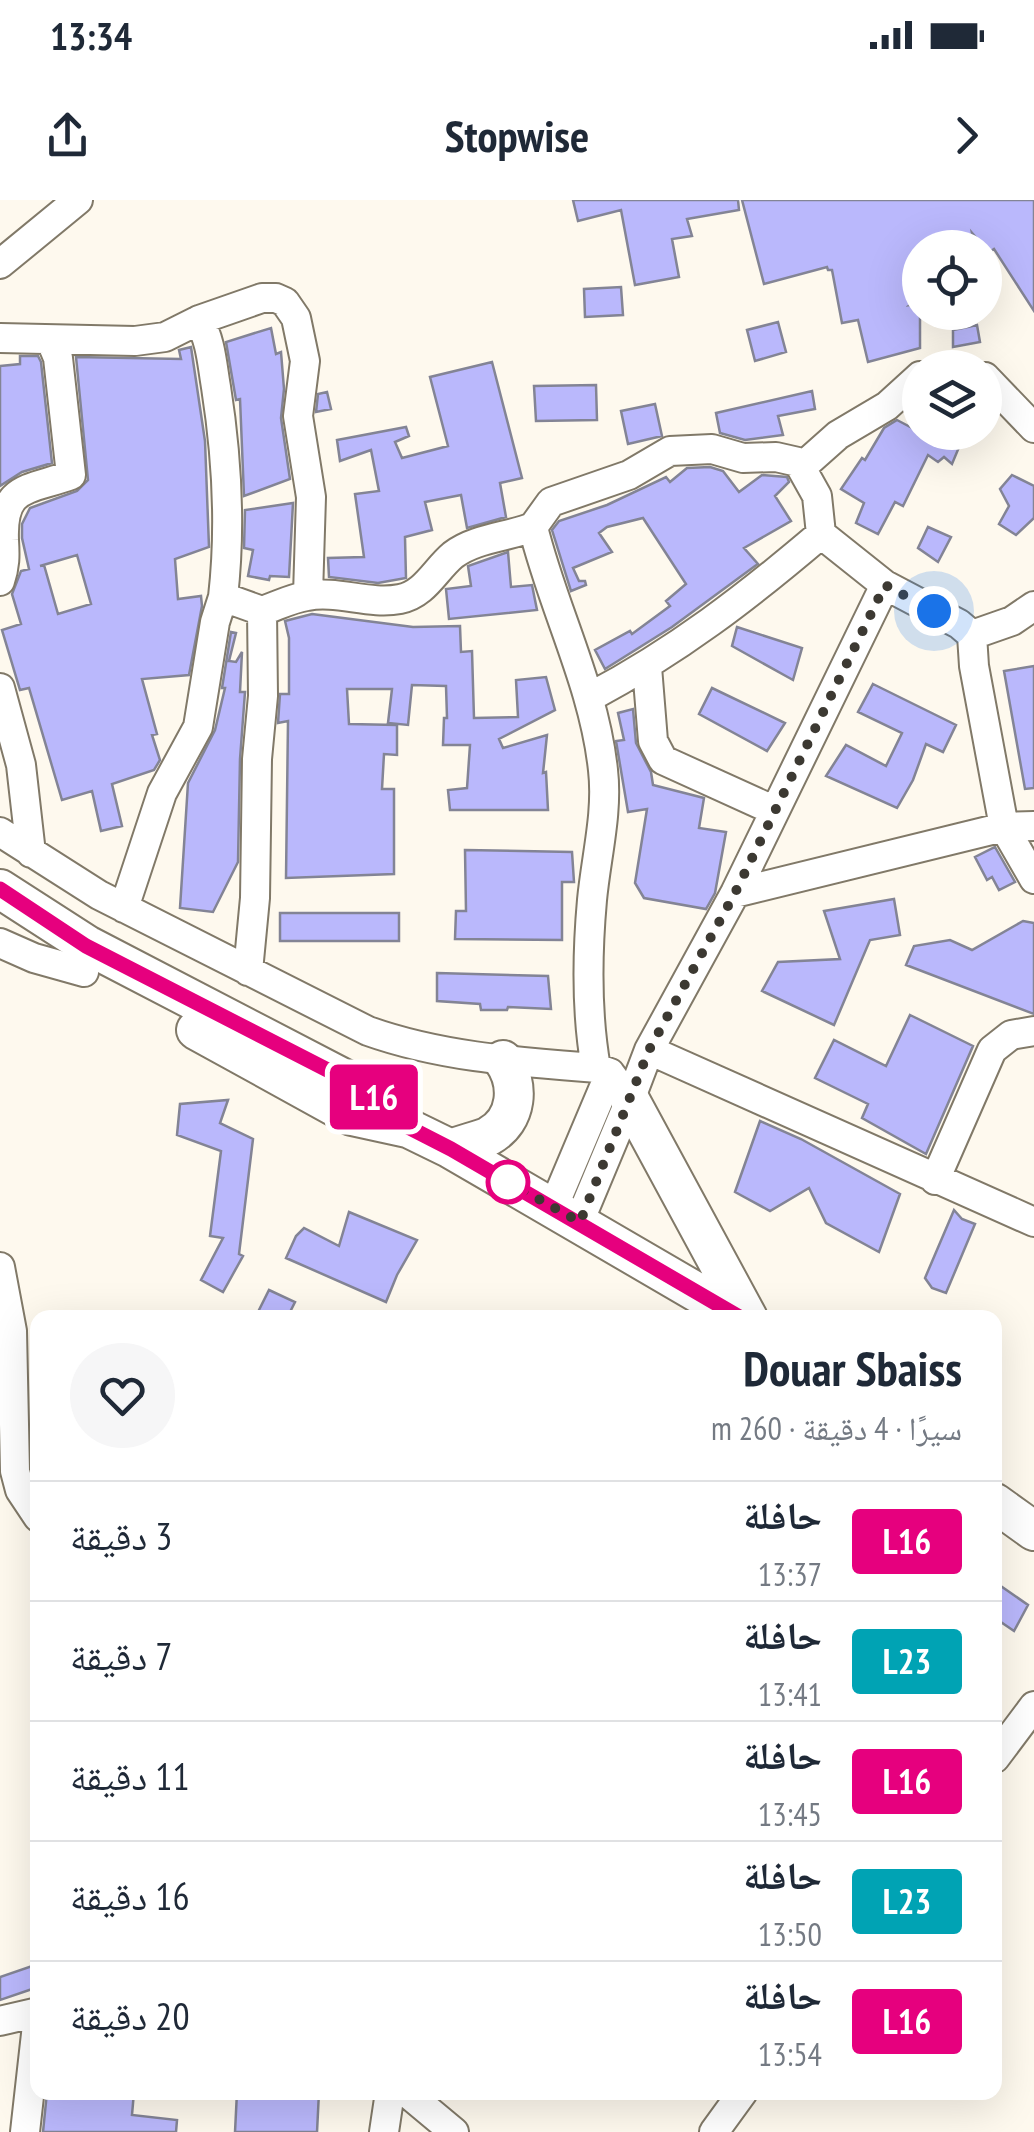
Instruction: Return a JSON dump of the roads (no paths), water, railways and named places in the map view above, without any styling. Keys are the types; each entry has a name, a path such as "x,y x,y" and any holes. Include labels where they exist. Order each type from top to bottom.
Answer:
{"main road":[{"path":"0,889 86,946 362,1088 410,1128 731,1310"},
{"path":"0,941 123,990 352,1116 410,1128"},
{"path":"451,1149 487,1137 505,1122 515,1086 503,1060"},
{"path":"612,1080 741,1310"},
{"path":"1002,1507 1034,1531"}],"street":[{"path":"0,264 78,200"},
{"path":"0,338 135,342 165,337 199,320 262,298 284,302 296,318 305,361 298,416 311,497 308,595"},
{"path":"124,908 162,793 198,727 215,622 223,597 228,548 225,438 210,346 199,320"},
{"path":"0,581 6,565 6,507 13,496 71,475 58,358 51,340"},
{"path":"802,467 838,435 887,406 902,392"},
{"path":"1002,395 1034,428"},
{"path":"223,597 262,611 308,595 402,598 421,590 466,546 533,527 551,502 629,475 670,451 712,448 743,458 776,456 798,462 817,496 821,534 885,585 959,624 972,635 974,666 1004,827 1034,879"},
{"path":"533,527 545,576 590,697 603,772 604,797 592,899 589,1028 612,1080"},
{"path":"590,697 647,667 723,616 821,534"},
{"path":"566,1215 612,1080 649,1050 735,893 885,585"},
{"path":"972,635 1012,621 1034,606"},
{"path":"248,972 263,696 262,611"},
{"path":"647,667 653,741 662,760 773,810"},
{"path":"0,688 20,766 31,854"},
{"path":"735,893 1004,827 1034,826"},
{"path":"0,832 124,908 380,1036 414,1047 612,1080"},
{"path":"934,1180 992,1050 1011,1035 1034,1031"},
{"path":"649,1050 1034,1222"},
{"path":"0,1267 12,1331 14,1471 30,1505"},
{"path":"1002,1749 1034,1706"},
{"path":"0,2021 30,2015"},
{"path":"25,2132 30,2087"},
{"path":"384,2132 389,2100"},
{"path":"416,2100 454,2132"},
{"path":"714,2132 738,2100"}]}
